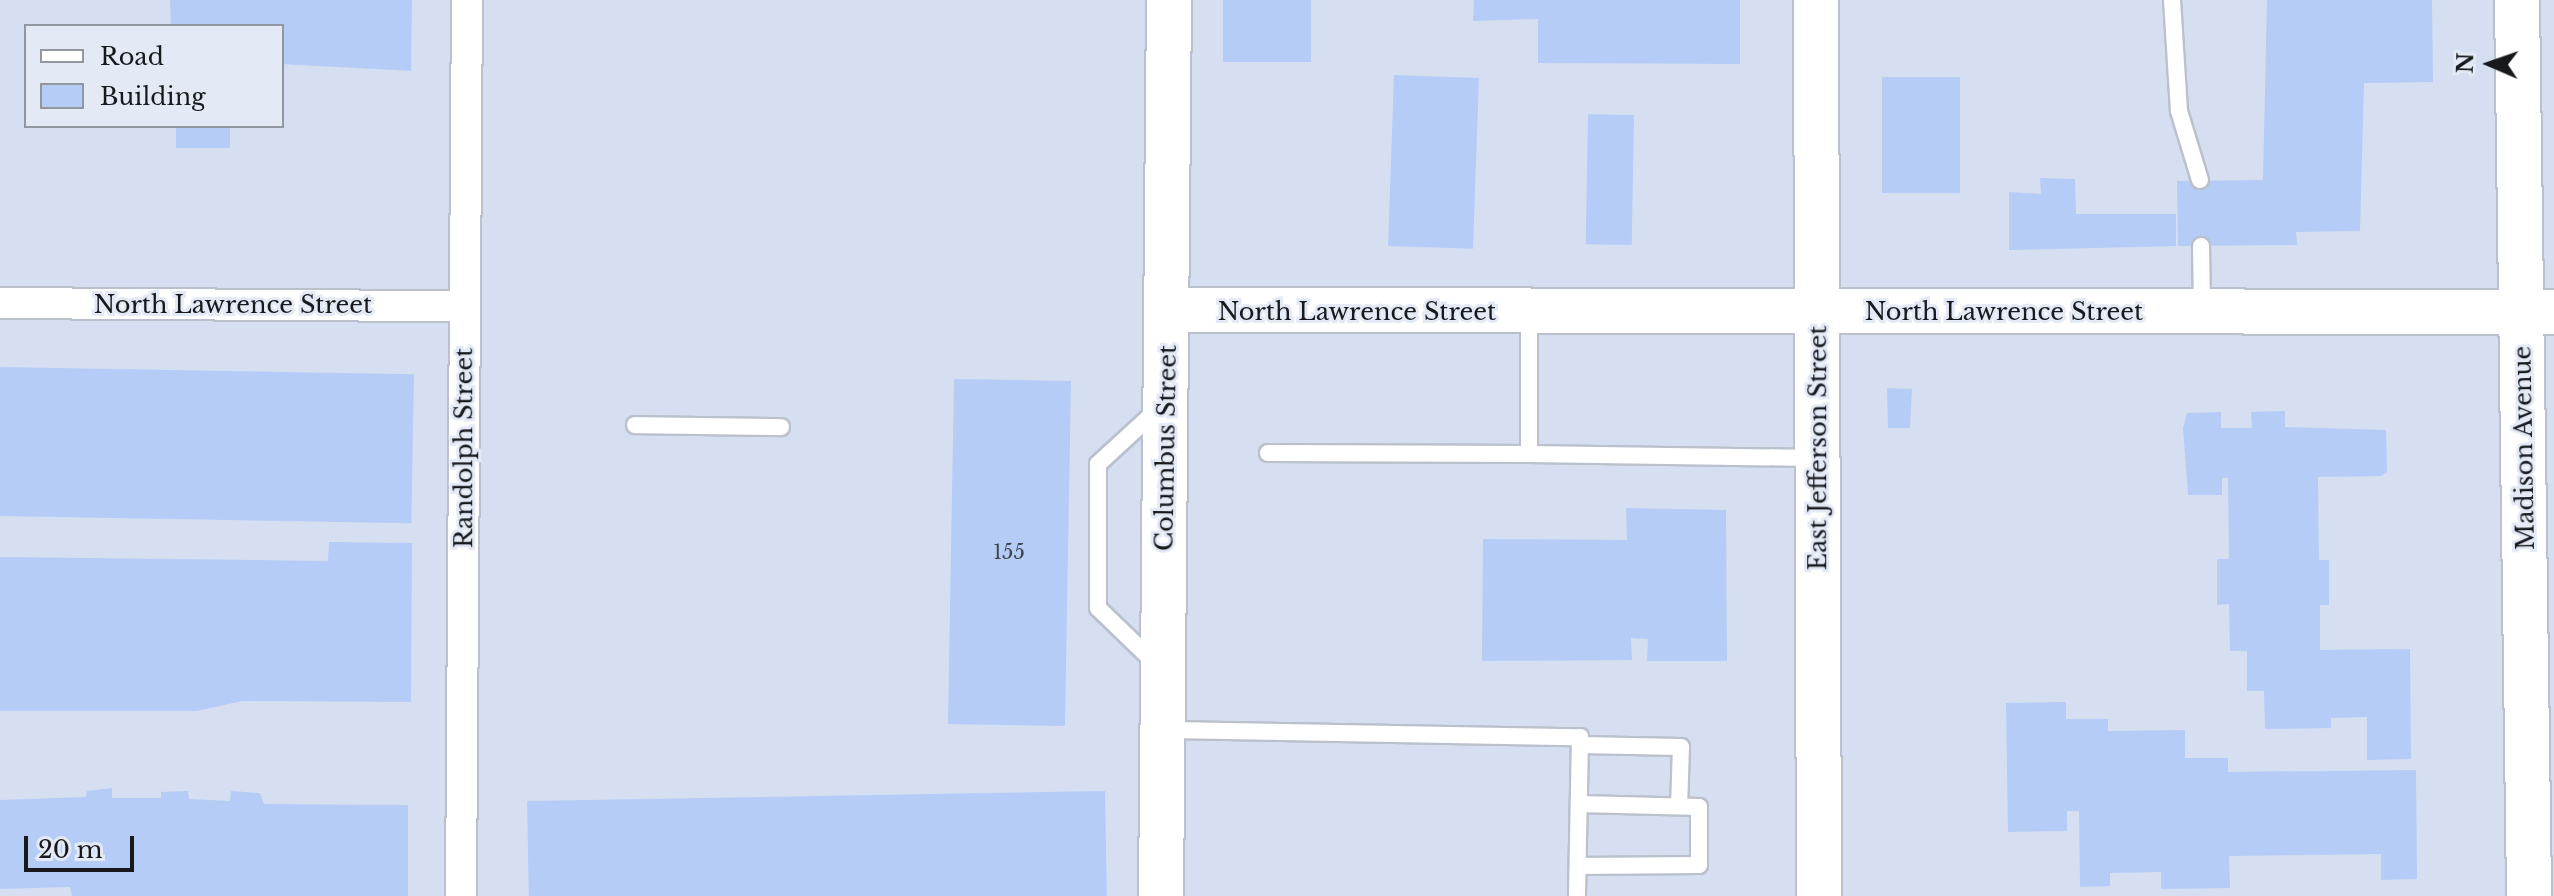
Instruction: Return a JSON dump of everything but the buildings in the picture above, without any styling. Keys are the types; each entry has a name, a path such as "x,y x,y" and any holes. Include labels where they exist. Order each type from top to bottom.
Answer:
{"main road":[{"name":"Columbus Street","path":"1161,896 1169,0"},
{"name":"East Jefferson Street","path":"1816,0 1819,896"},
{"name":"Madison Avenue","path":"2517,0 2537,312 2529,896"},
{"name":"North Lawrence Street","path":"1167,310 1529,313 2537,312"}],"street":[{"name":"Randolph Street","path":"461,896 467,0"},
{"name":"North Lawrence Street","path":"0,303 465,306"}],"lane":[{"path":"2172,0 2179,111 2200,180"},
{"path":"2201,246 2202,310"},
{"path":"1529,313 1529,454"},
{"path":"1164,672 1098,608 1098,464 1166,402"},
{"path":"635,425 781,427"},
{"path":"1268,453 1817,458"},
{"path":"1163,730 1580,741 1681,747 1679,806"},
{"path":"1577,896 1580,741"},
{"path":"1578,866 1699,865 1699,807 1579,804"}],"shaded area":[{"path":"0,0 2554,0 2554,896 0,896"}]}
